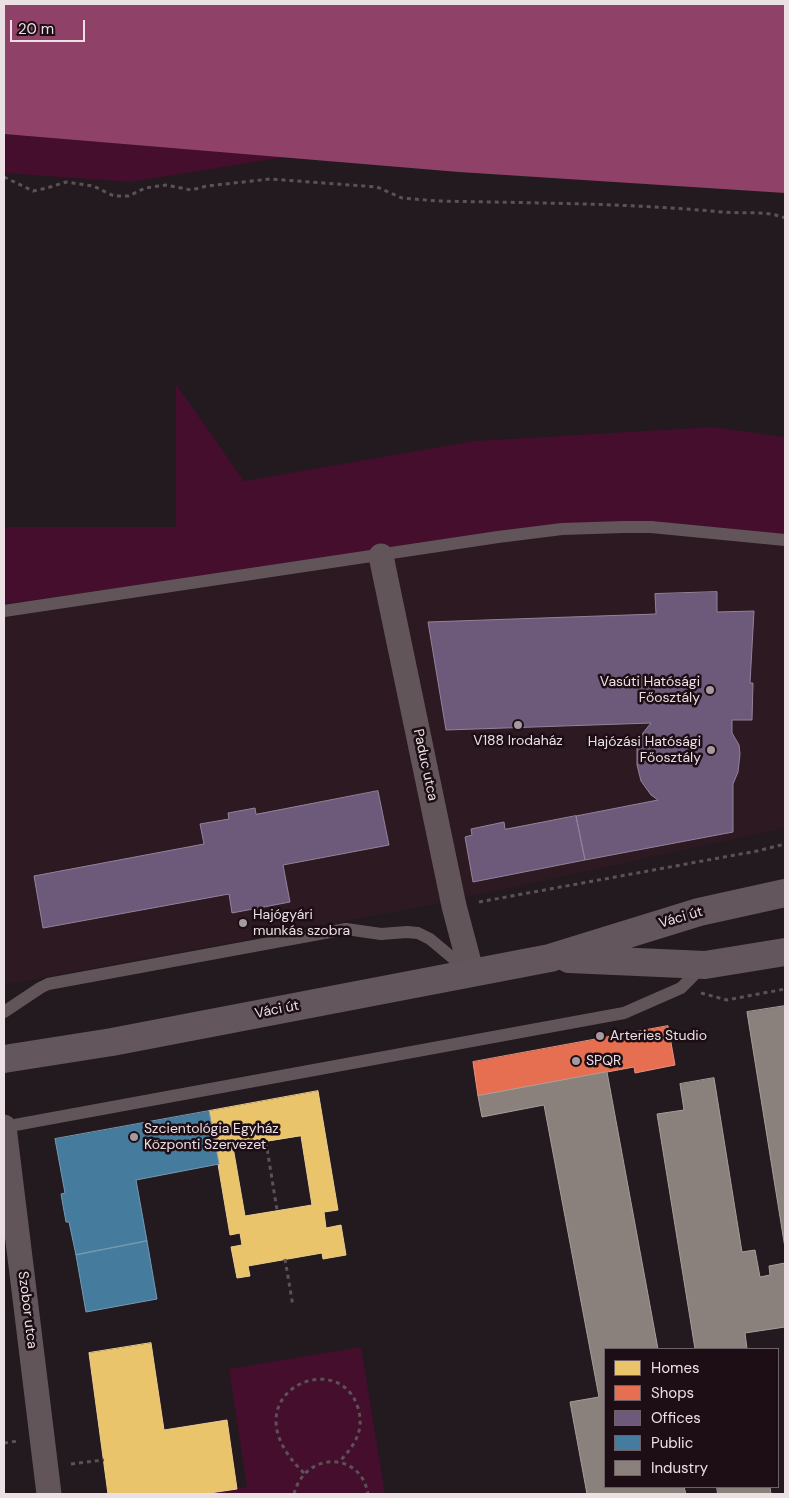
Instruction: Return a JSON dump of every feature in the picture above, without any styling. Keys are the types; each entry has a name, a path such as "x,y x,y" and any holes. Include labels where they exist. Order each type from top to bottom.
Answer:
{"main road":[{"name":"Váci út","path":"4,1059 112,1042 550,958 699,912 785,894"},
{"name":"Váci út","path":"550,958 705,965 785,952"}],"street":[{"name":"Paduc utca","path":"381,556 454,906 472,974"},
{"name":"Szobor utca","path":"4,1127 49,1494"}],"lane":[{"path":"4,611 381,556 530,532 594,527 651,527 785,540"},
{"path":"4,1012 48,984 346,929 381,934 418,933 430,939 472,974"},
{"path":"4,1127 624,1013 681,988 705,965"}],"path":[{"path":"4,177 33,191 66,182 93,186 114,196 129,196 145,188 166,185 191,190 207,186 270,179 377,188 402,198 411,199 670,207 733,213 774,213 785,218"},
{"path":"454,906 757,851 785,844"},
{"path":"727,1000 785,989"},
{"path":"266,1142 277,1210"},
{"path":"285,1259 293,1306"},
{"path":"304,1473 296,1466 276,1432 275,1418 279,1405 286,1393 297,1384 323,1379 336,1383 348,1391 356,1402 361,1416 360,1431 355,1444 339,1462"},
{"path":"71,1464 104,1460"},
{"path":"294,1494 297,1484 304,1473 314,1466 326,1462 339,1462 351,1467 361,1476 367,1487 368,1494"}],"shaded area":[{"path":"4,4 785,4 785,193 459,172 4,134"},
{"path":"4,134 285,157 131,182 4,173"},
{"path":"176,384 244,481 474,441 713,427 785,437 785,543 579,525 4,604 4,527 176,527"},
{"path":"579,525 785,543 785,828 432,905 4,985 4,604"},
{"path":"361,1347 385,1494 203,1494 247,1487 229,1369"}],"building: Homes":[{"path":"318,1091 338,1210 324,1212 326,1228 341,1225 346,1255 323,1259 322,1253 248,1266 250,1276 237,1278 231,1247 242,1245 240,1233 230,1235 209,1111","holes":["301,1136 312,1205 245,1216 233,1147"]},
{"path":"151,1343 164,1430 227,1420 237,1489 203,1494 108,1494 89,1353"}],"building: Shops":[{"name":"SPQR","path":"668,1026 675,1065 635,1073 634,1067 478,1096 473,1062"}],"building: Offices":[{"name":"V188 Irodaház","path":"717,592 717,612 754,611 750,683 753,683 752,720 732,720 732,733 739,745 740,754 738,772 733,784 733,832 585,860 576,816 658,800 651,795 641,781 637,765 639,741 651,723 446,730 428,622 656,614 655,594"},
{"path":"378,791 389,845 283,865 290,902 232,913 229,894 43,928 34,876 204,844 200,824 229,819 228,813 255,808 256,814"},
{"path":"576,816 585,860 473,882 465,837 472,835 471,829 504,822 505,829"}],"building: Public":[{"path":"209,1111 219,1164 136,1180 147,1241 76,1255 69,1222 66,1222 61,1194 65,1193 55,1139"},
{"path":"147,1241 157,1299 86,1312 76,1255"}],"building: Industry":[{"path":"785,1006 785,1248 747,1012"},
{"path":"607,1072 658,1348 604,1348 604,1488 684,1488 686,1494 587,1494 570,1402 599,1397 544,1105 482,1117 478,1096"},
{"path":"714,1078 742,1252 755,1250 760,1277 770,1275 769,1266 785,1263 785,1327 745,1333 747,1348 695,1348 657,1114 684,1110 680,1084"},
{"path":"717,1488 770,1488 771,1494 718,1494"}],"place":[{"name":"Vasúti Hatósági Főosztály","path":"710,690"},
{"name":"V188 Irodaház","path":"518,725"},
{"name":"Hajózási Hatósági Főosztály","path":"711,750"},
{"name":"Hajógyári munkás szobra","path":"243,923"},
{"name":"Arteries Studio","path":"600,1036"},
{"name":"SPQR","path":"576,1061"},
{"name":"Szcientológia Egyház Központi Szervezet","path":"134,1137"}]}
